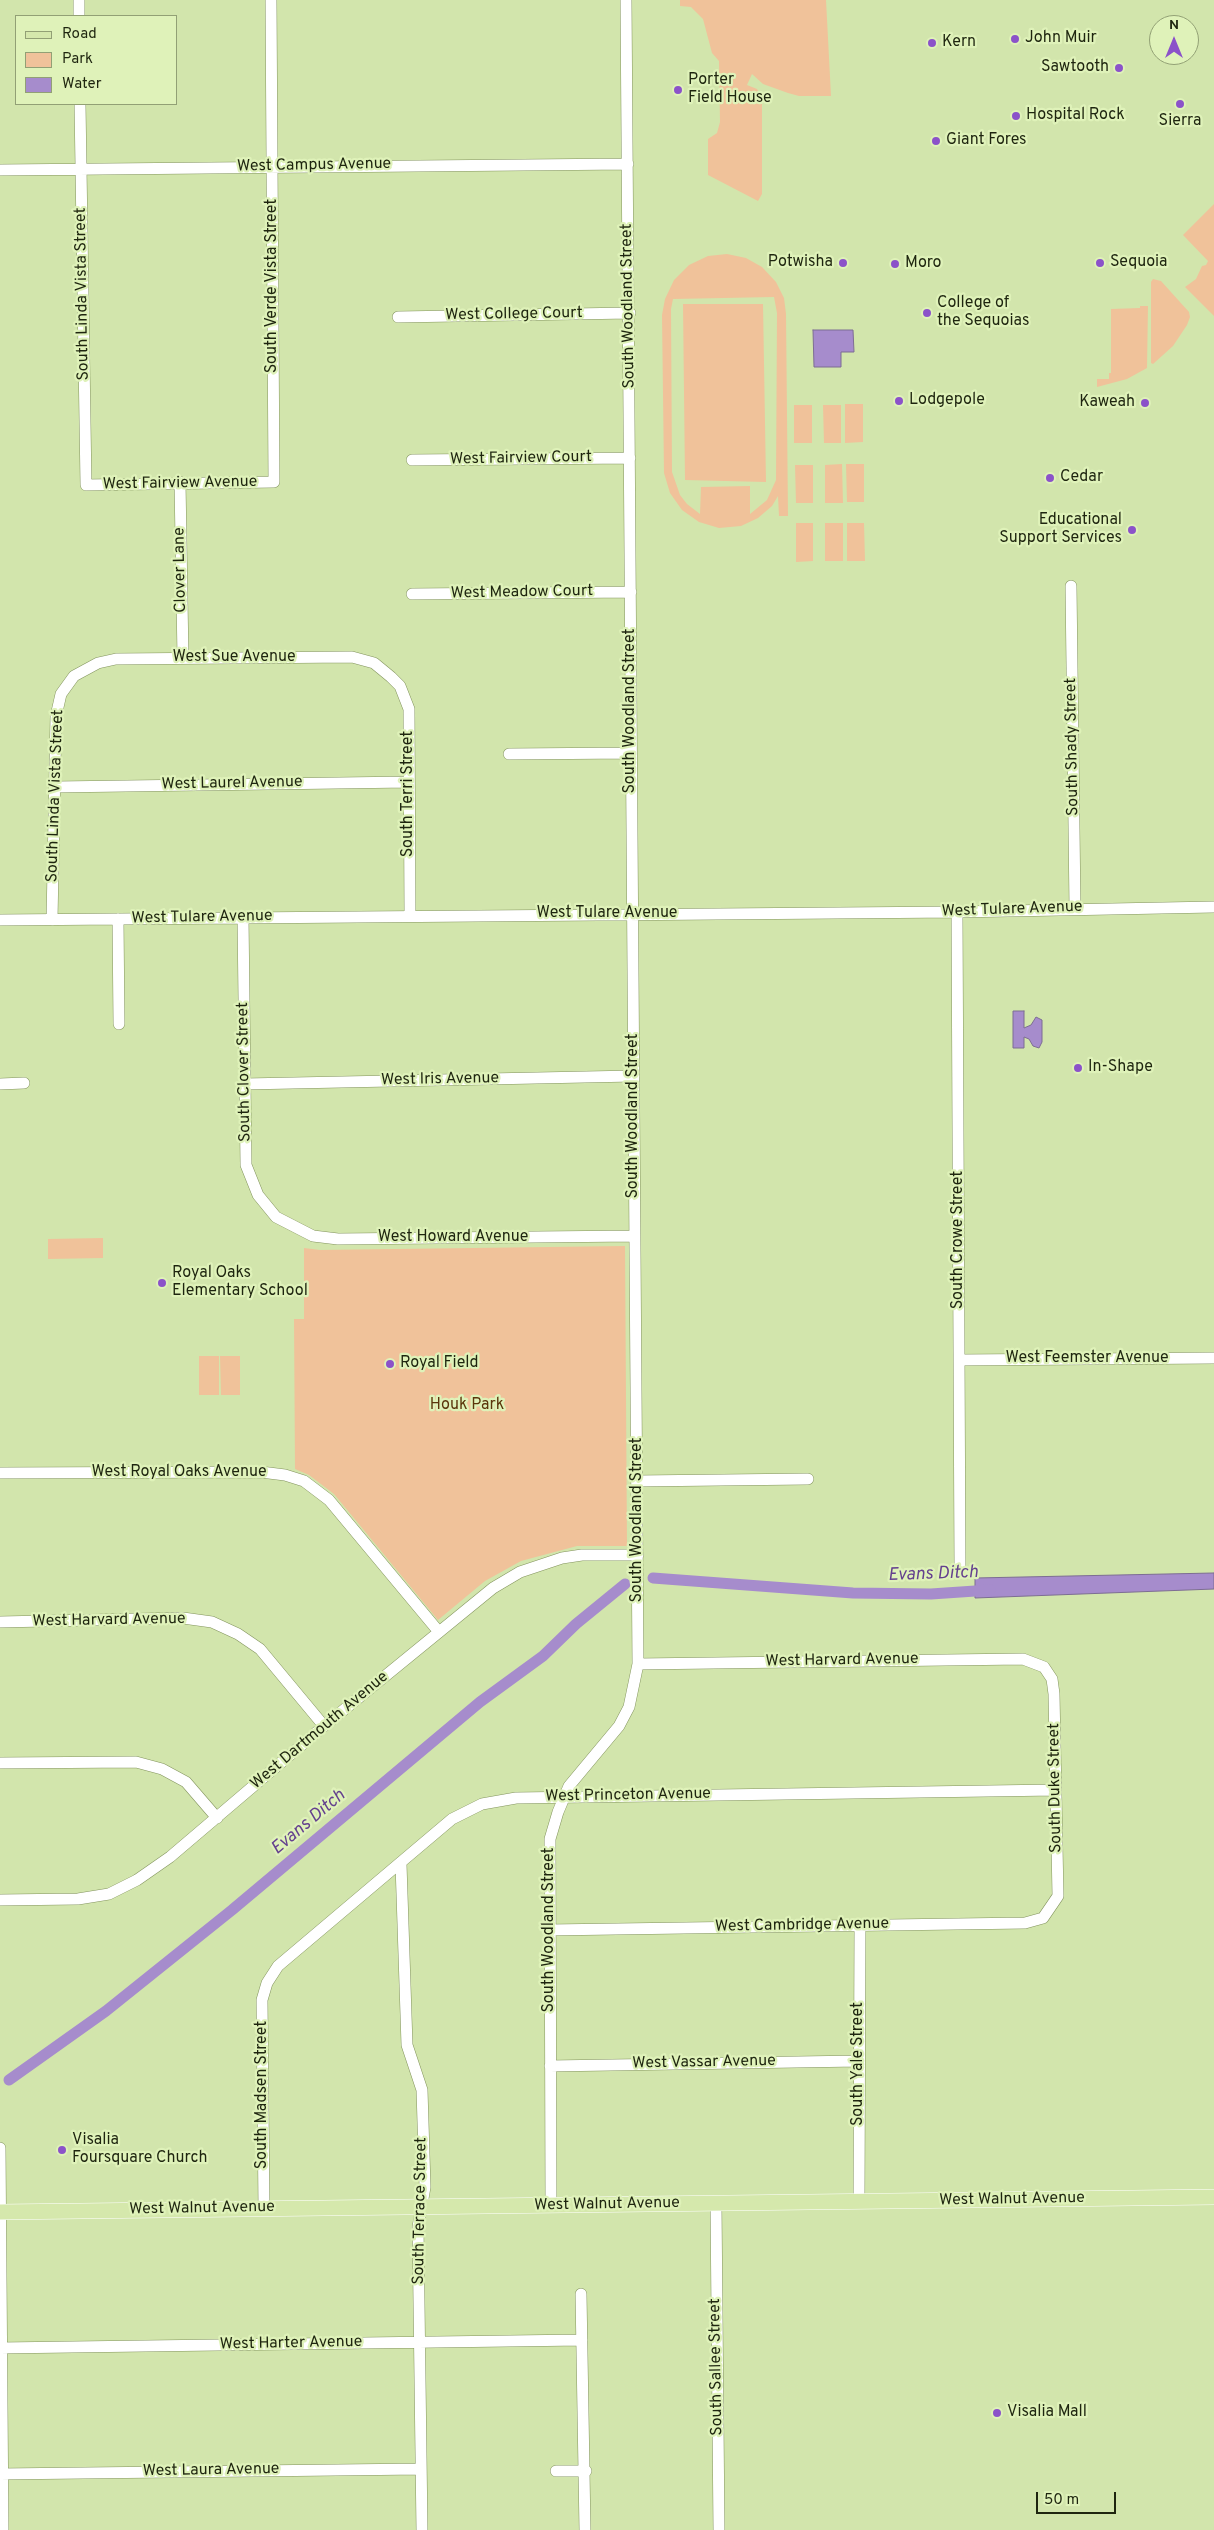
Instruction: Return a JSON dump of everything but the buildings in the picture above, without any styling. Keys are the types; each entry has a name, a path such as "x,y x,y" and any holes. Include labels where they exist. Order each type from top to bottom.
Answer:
{"main road":[{"name":"West Walnut Avenue","path":"1,2212 1214,2197"}],"street":[{"path":"79,0 80,15"},
{"name":"South Verde Vista Street","path":"271,0 274,482"},
{"name":"South Woodland Street","path":"551,2206 550,1839 564,1796 575,1777 618,1726 629,1707 638,1664 631,753 630,314 626,0"},
{"name":"South Linda Vista Street","path":"80,105 86,485"},
{"name":"West Campus Avenue","path":"0,170 628,164"},
{"name":"West College Court","path":"398,317 630,314"},
{"name":"West Fairview Court","path":"412,460 630,458"},
{"name":"Clover Lane","path":"180,482 183,658"},
{"name":"West Fairview Avenue","path":"86,485 274,482"},
{"name":"South Shady Street","path":"1071,586 1076,908"},
{"name":"West Meadow Court","path":"412,594 631,592"},
{"name":"West Sue Avenue","path":"74,676 98,663 116,659 352,657 374,663 391,677"},
{"name":"South Linda Vista Street","path":"52,920 56,716 61,694 74,676"},
{"name":"South Terri Street","path":"391,677 400,686 409,709 410,916"},
{"path":"509,754 631,753"},
{"name":"West Laurel Avenue","path":"56,787 409,782"},
{"name":"West Tulare Avenue","path":"0,920 957,912 1076,908 1214,907"},
{"name":"South Crowe Street","path":"957,912 960,1568"},
{"name":"South Clover Street","path":"243,918 246,1164 258,1195 276,1217"},
{"path":"118,919 119,1024"},
{"name":"West Iris Avenue","path":"245,1084 634,1076"},
{"path":"0,1084 24,1083"},
{"name":"West Howard Avenue","path":"276,1217 313,1236 338,1239 635,1236"},
{"name":"West Feemster Avenue","path":"960,1360 1214,1358"},
{"name":"West Royal Oaks Avenue","path":"0,1473 261,1472 285,1475 304,1481 329,1500 439,1632"},
{"path":"638,1481 808,1479"},
{"name":"West Dartmouth Avenue","path":"0,1900 78,1899 108,1894 137,1880 170,1857 324,1726 493,1588 520,1572 542,1563 582,1555 638,1555"},
{"name":"West Harvard Avenue","path":"0,1622 183,1618 212,1622 238,1634 260,1649 324,1726"},
{"name":"West Harvard Avenue","path":"638,1664 1023,1659 1044,1667"},
{"name":"South Duke Street","path":"1044,1667 1052,1679 1054,1694 1058,1896 1050,1910"},
{"path":"0,1764 136,1762 162,1769 186,1782 217,1818"},
{"name":"West Princeton Avenue","path":"267,1983 278,1966 452,1819 482,1804 516,1798 564,1796 1056,1790"},
{"name":"South Terrace Street","path":"401,1864 407,2045 422,2090 424,2187 418,2227 422,2530"},
{"name":"West Cambridge Avenue","path":"549,1930 1025,1923 1043,1918 1050,1910"},
{"name":"South Yale Street","path":"859,2202 860,1925"},
{"name":"South Madsen Street","path":"264,2209 262,2000 267,1983"},
{"name":"West Vassar Avenue","path":"550,2066 859,2061"},
{"path":"0,2148 1,2474 3,2530"},
{"name":"South Sallee Street","path":"716,2204 719,2530"},
{"path":"581,2294 586,2471 585,2530"},
{"name":"West Harter Avenue","path":"1,2348 582,2340"},
{"name":"West Laura Avenue","path":"1,2474 421,2469"},
{"path":"556,2471 586,2471"}],"green space":[{"path":"680,0 826,0 831,96 799,96 788,93 763,84 752,74 747,85 757,89 762,98 762,194 758,201 708,175 708,139 717,133 720,122 719,61 712,53 703,19 691,7 680,6"},
{"path":"1214,204 1214,316 1185,287 1196,279 1202,266 1206,265 1208,261 1183,235"},
{"path":"727,254 746,258 762,267 776,282 784,298 786,314 788,516 779,516 778,496 772,506 758,518 741,526 719,528 699,522 682,510 670,493 664,473 662,315 665,299 674,280 689,265 708,256","holes":["774,297 777,313 776,480 767,500 750,514 750,486 701,487 700,514 687,504 680,495 672,472 671,309 673,299"]},
{"path":"1153,279 1161,281 1189,312 1190,317 1173,346 1153,364 1151,363 1151,282"},
{"path":"683,304 763,304 766,482 685,480"},
{"path":"1140,306 1148,306 1147,368 1127,379 1097,387 1097,379 1109,379 1109,373 1111,373 1111,309 1140,308"},
{"path":"845,404 863,404 863,442 845,443"},
{"path":"794,405 812,405 812,443 794,443"},
{"path":"823,405 841,405 841,443 824,443"},
{"path":"842,464 843,503 825,503 825,465"},
{"path":"846,464 864,464 864,502 847,502"},
{"path":"795,465 813,465 813,503 796,503"},
{"path":"796,523 813,523 813,561 796,562"},
{"path":"825,523 843,523 843,561 825,561"},
{"path":"847,523 864,523 865,561 847,561"},
{"path":"103,1238 103,1258 48,1259 48,1239"},
{"name":"Houk Park","path":"625,1246 627,1546 577,1546 521,1561 485,1581 438,1620 334,1494 309,1475 295,1469 294,1319 304,1319 304,1248 320,1250"},
{"path":"199,1356 219,1356 219,1395 199,1395"},
{"path":"220,1356 240,1356 240,1395 221,1395"}],"water":[{"path":"813,330 853,330 854,352 841,352 841,367 814,367"},
{"path":"1013,1011 1024,1011 1024,1028 1031,1025 1036,1017 1042,1020 1042,1042 1039,1048 1033,1046 1029,1039 1024,1037 1024,1048 1013,1048"},
{"path":"1214,1573 1214,1589 975,1598 975,1578"}],"waterway":[{"name":"Evans Ditch","path":"653,1578 853,1593 931,1594 990,1590"},
{"name":"Evans Ditch","path":"9,2080 106,2011 232,1910 480,1702 543,1656 576,1624 625,1584"}],"place":[{"name":"John Muir","path":"1015,39"},
{"name":"Kern","path":"932,43"},
{"name":"Sawtooth","path":"1119,68"},
{"name":"Porter Field House","path":"678,90"},
{"name":"Sierra","path":"1180,104"},
{"name":"Hospital Rock","path":"1016,116"},
{"name":"Giant Fores","path":"936,141"},
{"name":"Potwisha","path":"843,263"},
{"name":"Sequoia","path":"1100,263"},
{"name":"Moro","path":"895,264"},
{"name":"College of the Sequoias","path":"927,313"},
{"name":"Lodgepole","path":"899,401"},
{"name":"Kaweah","path":"1145,403"},
{"name":"Cedar","path":"1050,478"},
{"name":"Educational Support Services","path":"1132,530"},
{"name":"In-Shape","path":"1078,1068"},
{"name":"Royal Oaks Elementary School","path":"162,1283"},
{"name":"Royal Field","path":"390,1364"},
{"name":"Visalia Foursquare Church","path":"62,2150"},
{"name":"Visalia Mall","path":"997,2413"}]}
